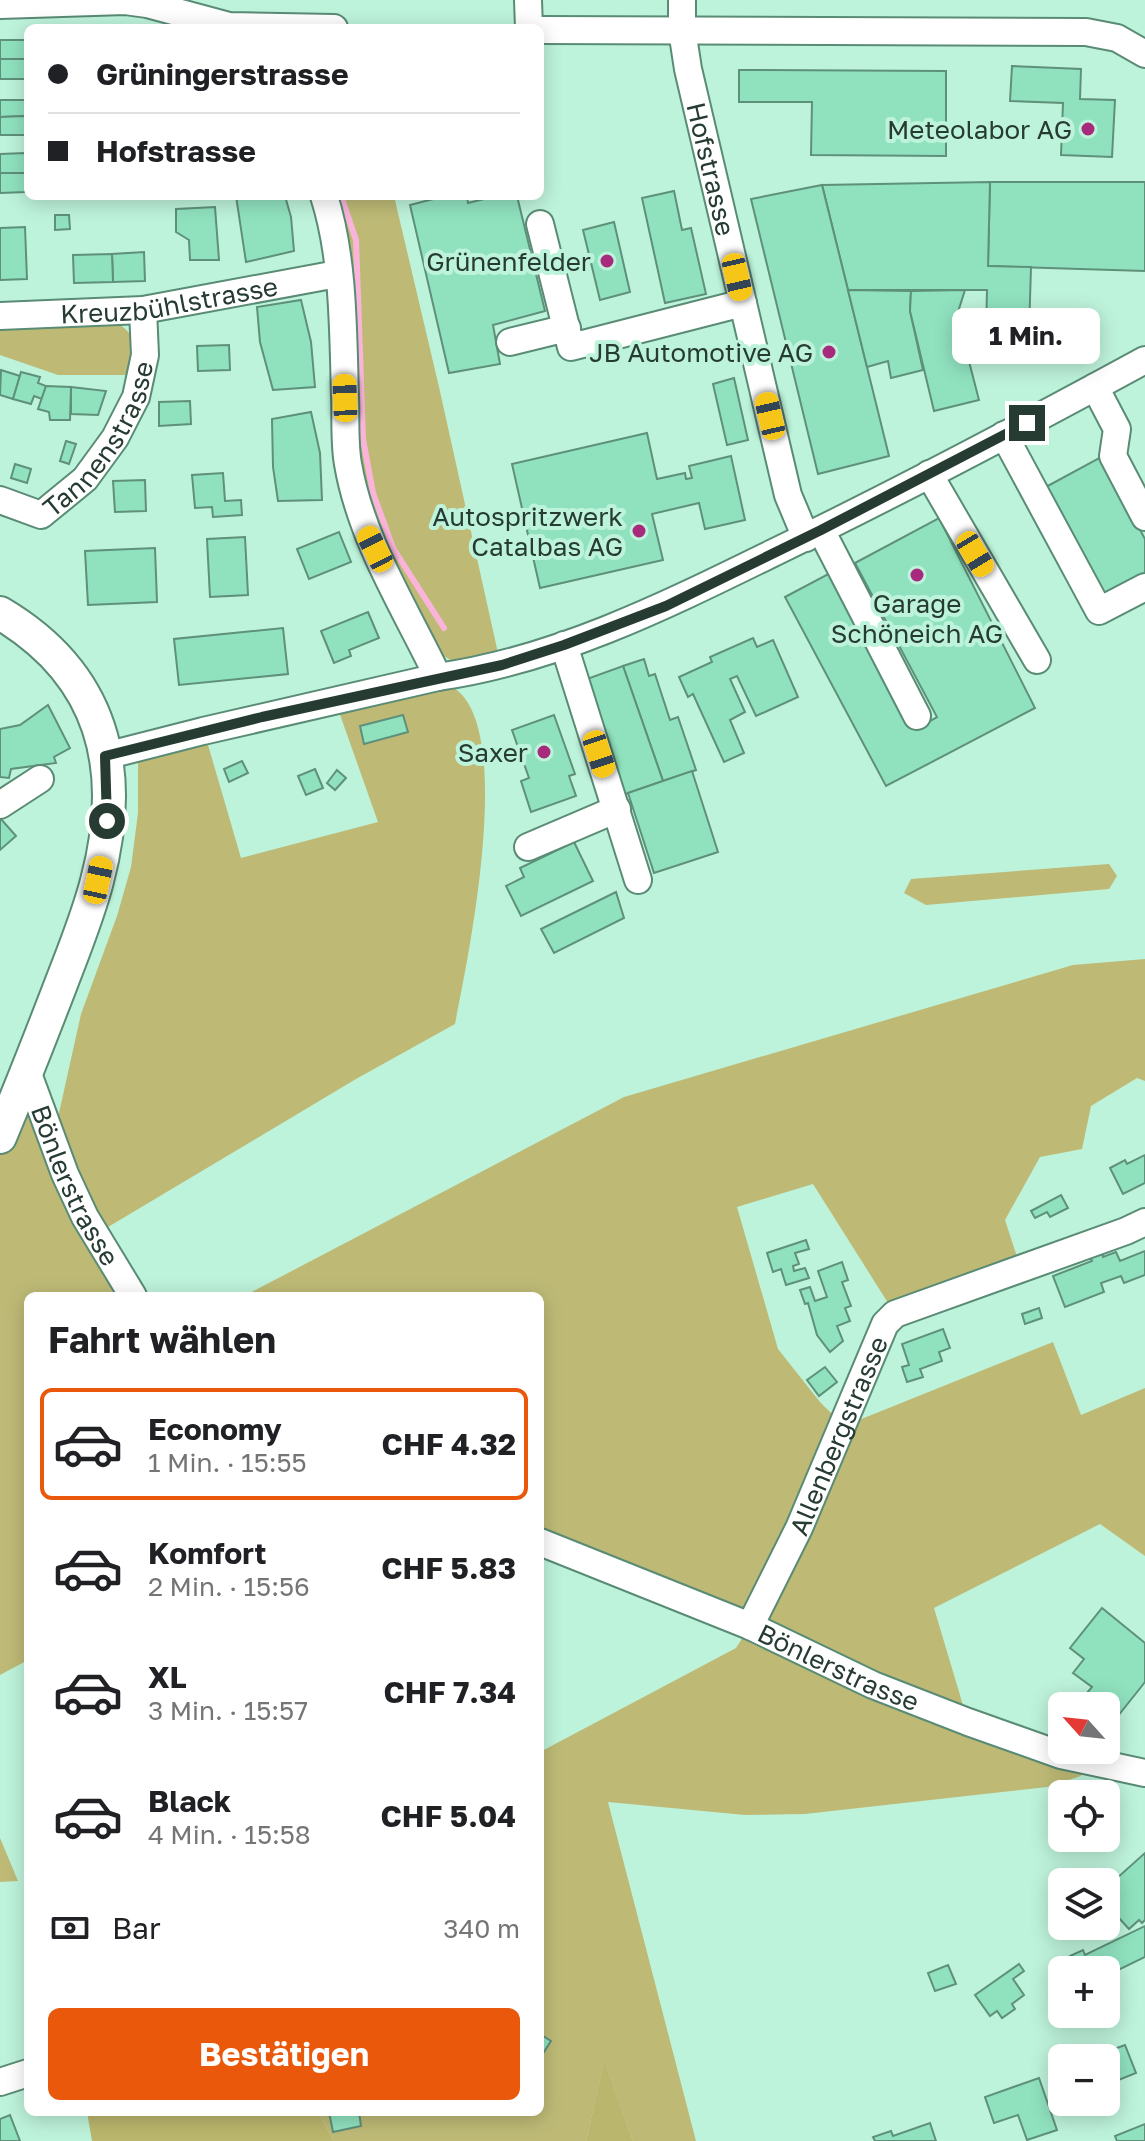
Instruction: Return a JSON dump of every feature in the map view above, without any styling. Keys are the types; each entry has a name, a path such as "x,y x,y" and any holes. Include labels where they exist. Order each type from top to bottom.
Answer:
{"main road":[{"path":"0,613 45,644 80,684 101,732 107,821 98,880 86,919 0,1137"}],"street":[{"path":"260,0 264,24"},
{"path":"528,0 529,24"},
{"name":"Hofstrasse","path":"682,0 682,30 688,69 788,495 814,534 917,716"},
{"path":"0,5 125,1 222,24"},
{"path":"544,30 1086,32 1117,38 1145,54"},
{"path":"325,200 336,239 347,460 355,498 367,533 438,677"},
{"path":"540,224 571,347 743,303"},
{"name":"Kreuzbühlstrasse","path":"0,316 143,310 337,274"},
{"name":"Tannenstrasse","path":"0,500 41,515 85,479 115,438 136,397 145,355 143,310"},
{"path":"510,342 567,328"},
{"path":"105,756 438,677 502,665 564,645 666,606 814,534 1145,361"},
{"path":"1095,387 1117,429 1113,456 1145,517"},
{"path":"1004,435 1099,611 1145,587"},
{"path":"929,474 1037,660"},
{"path":"564,645 638,880"},
{"path":"0,805 40,779"},
{"path":"528,847 617,809"},
{"name":"Bönlerstrasse","path":"27,1071 65,1174 85,1217 131,1292"},
{"name":"Allenbergstrasse","path":"750,1626 799,1528 885,1324 895,1314 1145,1222"},
{"name":"Bönlerstrasse","path":"544,1544 750,1626 873,1685 1017,1741 1085,1762 1145,1773"},
{"path":"0,2082 24,2074"}],"shaded area":[{"path":"331,200 395,200 498,653 454,662 435,651 358,484"},
{"path":"111,320 127,330 134,342 136,375 58,375 0,355 0,324"},
{"path":"448,685 469,705 481,742 485,789 477,898 455,1024 356,1079 103,1230 57,1122 81,1014 117,916 131,867 138,813 138,762 163,750 206,738 241,858 378,822 338,709"},
{"path":"1109,864 1117,876 1109,889 926,905 904,893 911,879"},
{"path":"1145,959 1145,1081 1137,1078 1091,1106 1082,1149 1040,1157 1005,1220 1021,1269 895,1314 813,1184 737,1207 778,1349 820,1402 844,1426 1053,1342 1081,1415 1145,1388 1145,1556 1100,1524 934,1608 968,1722 1048,1749 1048,1764 1084,1764 1081,1776 1069,1780 1048,1780 1047,1787 805,1814 745,1815 608,1802 696,2141 633,2141 604,2062 586,2141 334,2141 320,2116 544,2116 544,1750 736,1648 750,1626 544,1544 544,1292 252,1292 624,1097 1073,965"},
{"path":"27,1071 131,1292 24,1292 24,1662 0,1675 0,1137"},
{"path":"0,1838 18,1881 0,1882"},
{"path":"604,2061 633,2141 586,2141"},
{"path":"88,2116 320,2116 334,2141 92,2141"}],"building":[{"path":"0,40 24,40 24,59 0,59"},
{"path":"0,59 24,59 24,79 0,79"},
{"name":"Meteolabor AG","path":"1012,66 1081,69 1080,99 1115,100 1112,157 1061,155 1063,103 1010,101"},
{"path":"739,70 946,71 946,156 811,155 812,102 739,102"},
{"path":"0,100 24,100 24,116 0,117"},
{"path":"24,116 24,135 0,135 0,117"},
{"path":"24,153 24,173 0,173 0,154"},
{"path":"0,173 24,173 24,192 0,193"},
{"path":"990,182 1145,182 1145,271 988,266"},
{"path":"990,182 988,266 1031,267 1029,332 986,330 987,290 848,290 822,185"},
{"path":"822,185 889,456 818,474 751,199"},
{"path":"674,191 682,230 691,228 706,294 665,303 642,198"},
{"path":"237,200 286,200 294,251 246,262"},
{"path":"429,200 468,200 468,203 518,200 545,311 493,325 500,364 449,373 410,205"},
{"path":"215,207 219,260 190,260 189,240 176,232 176,209"},
{"path":"55,215 69,215 70,229 55,230"},
{"name":"Grünenfelder","path":"614,222 630,292 600,300 583,230"},
{"path":"25,227 27,279 0,280 0,228"},
{"path":"144,252 145,281 113,282 112,254"},
{"path":"112,254 113,282 74,283 73,255"},
{"path":"848,290 911,291 910,311 923,370 891,378 888,361 867,367"},
{"path":"965,290 957,315 979,400 934,411 910,311 911,291"},
{"path":"301,300 311,342 315,387 273,390 260,342 257,307"},
{"path":"229,345 230,370 198,371 197,346"},
{"path":"1,370 20,376 13,399 0,395"},
{"path":"21,372 40,377 38,383 46,386 42,399 34,396 31,404 13,399"},
{"path":"734,378 748,440 727,445 713,384"},
{"path":"46,386 71,387 70,420 50,420 49,412 38,409"},
{"path":"71,387 106,391 98,415 71,414"},
{"path":"190,401 191,424 159,426 159,402"},
{"path":"311,412 320,453 322,500 278,501 273,467 272,419"},
{"path":"647,433 657,479 685,473 686,479 692,478 689,466 731,456 745,520 705,529 699,503 652,514 663,560 540,588 512,464"},
{"path":"66,441 76,444 69,464 60,461"},
{"path":"1101,457 1145,539 1145,575 1103,598 1044,488"},
{"path":"15,464 31,469 27,483 11,478"},
{"path":"223,473 225,501 241,500 242,515 213,517 212,507 195,508 192,475"},
{"path":"145,480 146,511 115,512 113,481"},
{"path":"939,518 1035,708 886,786 785,597 832,572 916,729 937,717 855,563"},
{"path":"339,532 351,562 309,579 297,549"},
{"path":"245,537 248,595 210,597 207,539"},
{"path":"155,548 157,602 88,605 85,551"},
{"path":"368,612 379,638 349,650 351,656 334,663 321,631"},
{"path":"283,628 288,674 179,685 174,639"},
{"path":"753,638 757,647 773,640 798,697 756,716 737,676 730,679 745,712 730,720 744,753 724,762 693,694 688,697 679,677 712,662 710,657"},
{"path":"644,659 649,676 655,674 670,720 678,717 696,770 663,781 623,666"},
{"path":"623,666 663,781 623,795 584,680"},
{"path":"48,705 70,748 54,757 56,763 11,769 9,778 0,777 0,729 20,725"},
{"path":"403,715 408,732 364,744 360,726"},
{"name":"Saxer","path":"554,715 575,774 569,776 576,796 531,812 521,781 529,778 512,730"},
{"path":"242,761 248,773 229,782 224,769"},
{"path":"315,769 323,788 306,795 298,776"},
{"path":"337,770 346,778 335,790 327,783"},
{"path":"692,771 718,852 654,873 628,793"},
{"path":"0,818 16,836 0,850"},
{"path":"574,842 593,881 521,916 506,886 524,877 520,868"},
{"path":"616,892 624,918 554,953 541,929"},
{"path":"1145,1155 1145,1183 1123,1194 1110,1168"},
{"path":"1061,1195 1068,1208 1050,1217 1047,1212 1035,1218 1031,1211"},
{"path":"806,1240 809,1249 795,1253 799,1264 793,1266 794,1271 805,1268 809,1278 786,1285 781,1269 773,1272 767,1253"},
{"path":"1101,1251 1103,1257 1116,1252 1120,1261 1145,1251 1145,1275 1124,1283 1121,1276 1101,1283 1104,1292 1065,1307 1053,1276 1092,1261 1089,1255"},
{"path":"842,1262 848,1280 842,1282 851,1306 845,1308 850,1321 837,1326 843,1341 830,1352 817,1335 808,1303 805,1304 800,1290 810,1287 815,1301 827,1297 818,1271"},
{"path":"1039,1308 1042,1318 1025,1324 1022,1314"},
{"path":"943,1329 950,1348 939,1352 942,1361 920,1369 923,1377 907,1382 902,1367 909,1365 902,1344"},
{"path":"825,1367 837,1382 819,1396 807,1380"},
{"path":"1102,1608 1145,1643 1145,1682 1120,1713 1120,1692 1088,1692 1092,1687 1073,1673 1084,1659 1070,1648"},
{"path":"1145,1853 1145,1920 1142,1923 1139,1920 1129,1929 1120,1919 1120,1875"},
{"path":"1145,1926 1145,1957 1120,1969 1120,1956 1070,1956 1083,1950 1085,1955"},
{"path":"1019,1964 1024,1971 1013,1979 1024,1995 1012,2004 1015,2009 1002,2018 997,2011 990,2016 975,1995"},
{"path":"948,1965 956,1984 935,1991 928,1973"},
{"path":"544,2037 551,2041 544,2052"},
{"path":"1125,2045 1136,2073 1120,2079 1120,2047"},
{"path":"1039,2078 1048,2104 1048,2116 1052,2116 1057,2130 1027,2140 1018,2115 994,2123 985,2097"},
{"path":"10,2115 20,2141 0,2141 0,2119"},
{"path":"330,2116 360,2116 361,2126 333,2132"},
{"path":"930,2123 936,2141 875,2141 873,2137 891,2131 893,2136"},
{"path":"1145,2124 1145,2141 1117,2141 1115,2136"}],"waterway":[{"path":"342,200 356,240 363,439 373,493 393,548 444,628"}],"place":[{"name":"Meteolabor AG","path":"1088,129"},
{"name":"Grünenfelder","path":"607,261"},
{"name":"JB Automotive AG","path":"829,352"},
{"name":"Autospritzwerk Catalbas AG","path":"639,531"},
{"name":"Garage Schöneich AG","path":"917,575"},
{"name":"Saxer","path":"544,752"}],"route":[{"path":"107,821 105,756 262,717 438,677 469,673 564,645 666,606 1027,423"}]}
